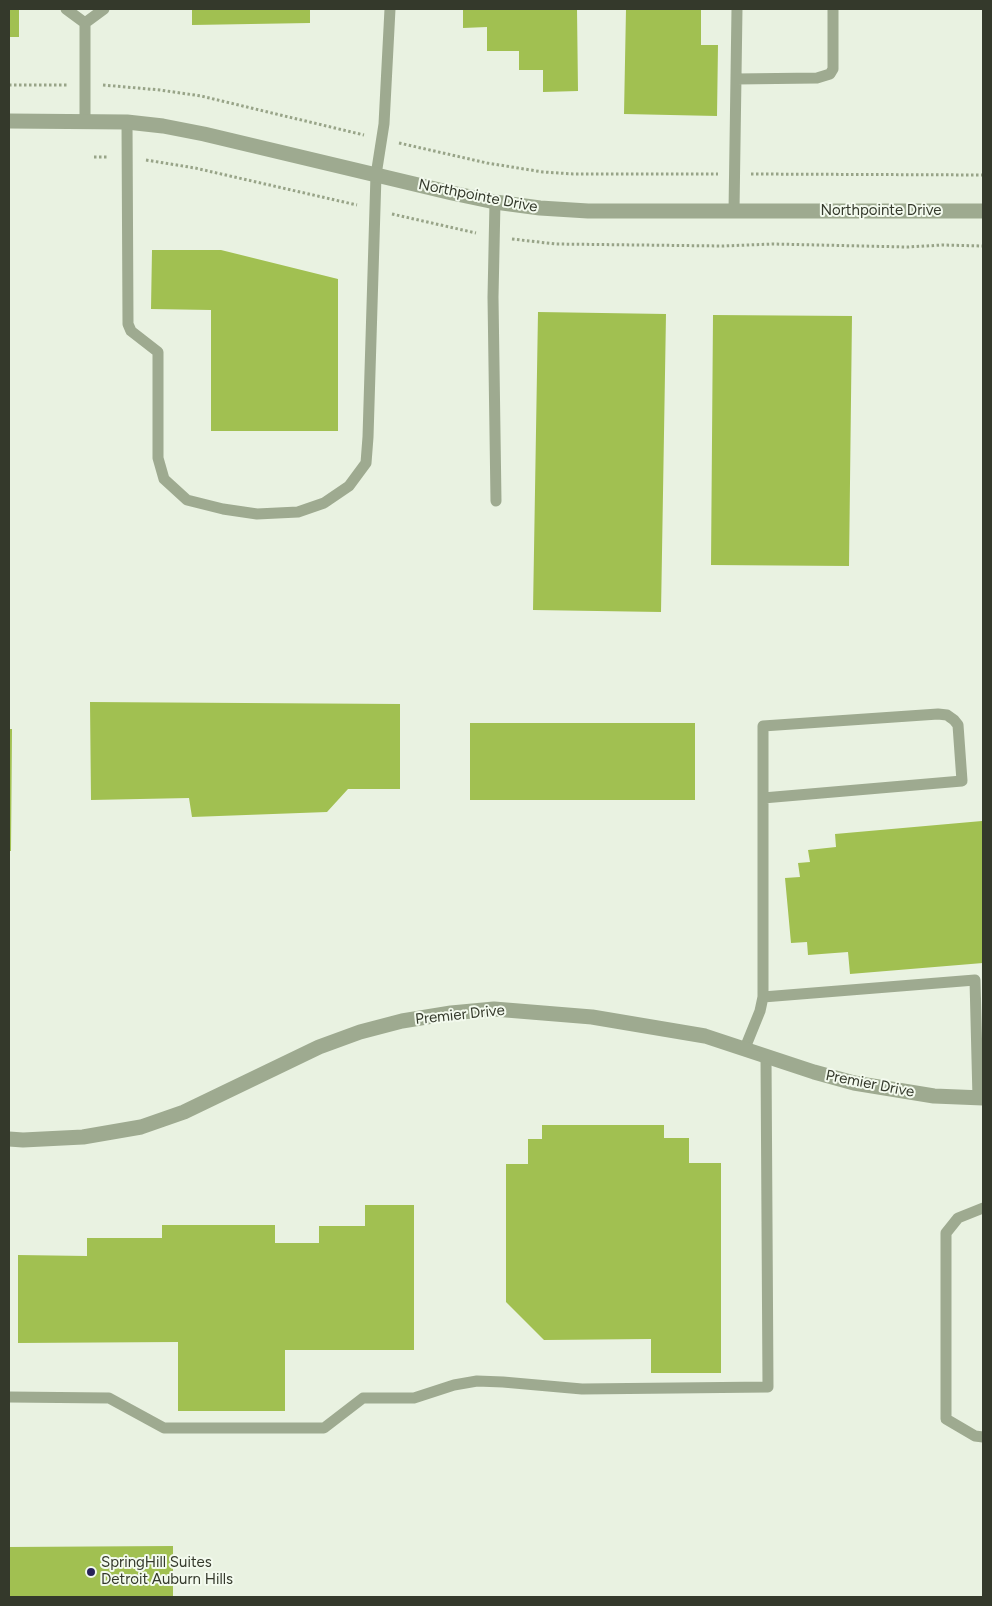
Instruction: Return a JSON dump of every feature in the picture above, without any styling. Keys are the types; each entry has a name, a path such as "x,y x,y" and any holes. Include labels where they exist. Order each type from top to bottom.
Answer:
{"street":[{"name":"Northpointe Drive","path":"9,121 127,122 163,126 495,202 540,208 588,211 983,211"},
{"name":"Premier Drive","path":"9,1139 83,1137 141,1126 184,1112 327,1044 360,1032 402,1021 494,1009 592,1017 705,1036 854,1083 934,1096 981,1098"}],"lane":[{"path":"66,9 85,23"},
{"path":"85,23 104,9"},
{"path":"127,122 128,324 131,331 158,352 158,458 164,480 188,500 223,509 257,514 298,512 324,503 349,486 366,462 376,175 385,114 390,9"},
{"path":"734,211 737,9"},
{"path":"736,78 817,78 830,74 833,69 833,9"},
{"path":"85,23 85,121"},
{"path":"495,202 493,297 496,501"},
{"path":"745,1048 760,1011 763,997 763,798 763,726 938,714 947,715 958,725 962,781 763,798"},
{"path":"763,997 975,980 981,1098"},
{"path":"9,1397 109,1398 164,1428 324,1428 363,1398 414,1398 454,1385 477,1381 582,1389 768,1386 766,1056"},
{"path":"983,1208 958,1218 946,1233 946,1419 976,1436 983,1437"}],"path":[{"path":"9,84 111,85 201,96 487,163 543,172 573,174 983,175"}],"building":[{"path":"9,9 19,9 19,37 9,37"},
{"path":"192,9 310,9 310,23 192,25"},
{"path":"463,9 577,9 578,91 543,92 543,70 519,70 519,51 487,51 487,27 463,28"},
{"path":"626,9 701,9 701,45 718,45 717,116 624,114"},
{"path":"152,250 221,250 338,279 338,431 211,431 211,310 151,309"},
{"path":"538,312 666,314 661,612 533,610"},
{"path":"713,315 852,316 849,566 711,565"},
{"path":"90,702 400,704 400,789 348,789 327,812 192,817 189,798 91,800"},
{"path":"470,723 695,723 695,800 470,800"},
{"path":"9,729 12,729 11,851 9,851"},
{"path":"982,821 983,963 850,974 848,952 808,955 807,942 791,943 785,878 800,877 798,863 810,862 808,850 836,847 835,834"},
{"path":"542,1125 664,1125 664,1138 689,1138 689,1163 721,1163 721,1373 651,1373 651,1339 544,1340 506,1302 506,1164 528,1164 528,1139 542,1139"},
{"path":"365,1205 414,1205 414,1350 285,1350 285,1411 178,1411 178,1342 18,1343 18,1255 87,1256 87,1238 162,1238 162,1225 275,1225 275,1243 319,1243 319,1226 365,1226"},
{"name":"SpringHill Suites Detroit Auburn Hills","path":"173,1546 173,1597 9,1597 9,1547"}],"place":[{"name":"SpringHill Suites Detroit Auburn Hills","path":"91,1572"}]}
